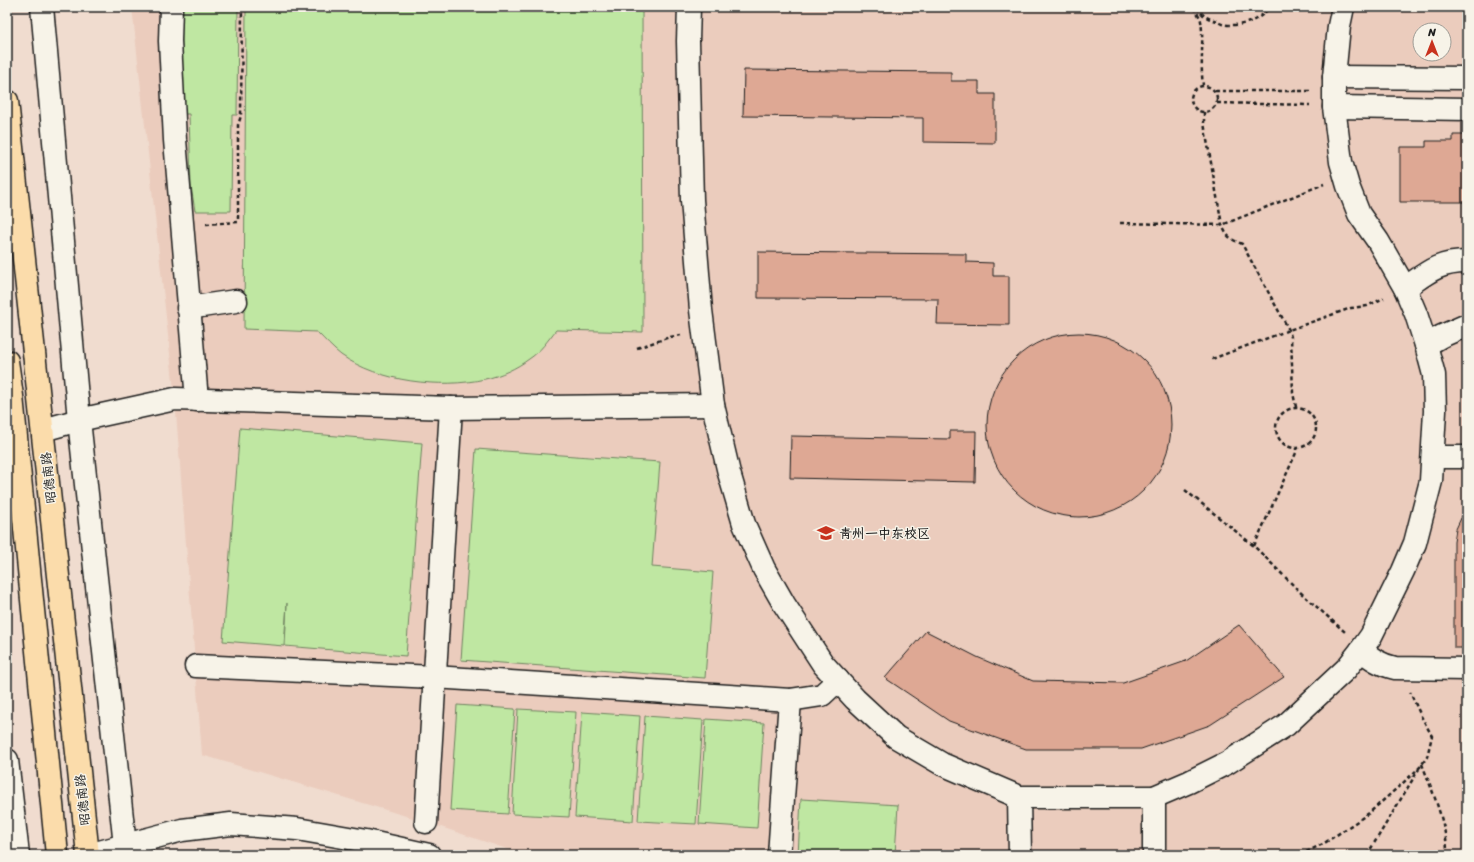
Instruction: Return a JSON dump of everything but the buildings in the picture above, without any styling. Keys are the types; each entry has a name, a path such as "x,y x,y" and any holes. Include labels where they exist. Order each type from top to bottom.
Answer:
{"main road":[{"name":"昭德南路","path":"7,101 88,855"},
{"path":"7,361 12,396 57,855"}],"street":[{"path":"42,7 79,420 126,850"},
{"path":"171,7 171,85 188,308 197,400"},
{"path":"689,7 688,41 692,200 704,336 713,405 744,524 761,562 784,604 823,664 854,699 896,737 942,764 1019,797 1154,797 1227,763 1286,725 1346,669 1371,636 1388,604 1415,543 1431,481 1435,411 1434,375 1416,314 1405,288 1378,241 1359,214 1341,162 1334,107 1334,77 1339,26 1344,7"},
{"path":"1334,77 1467,78"},
{"path":"1334,107 1467,109"},
{"path":"1405,288 1428,271 1439,266 1452,262 1467,262"},
{"path":"188,308 236,301"},
{"path":"1426,345 1467,325"},
{"path":"43,430 79,420 175,399 451,408 713,405"},
{"path":"426,822 451,408"},
{"path":"1433,457 1467,457"},
{"path":"1361,650 1380,664 1395,668 1467,669"},
{"path":"196,666 434,677 790,700 822,694 838,680"},
{"path":"779,855 790,700"},
{"path":"7,760 18,855"},
{"path":"1019,797 1020,855"},
{"path":"1154,797 1154,855"},
{"path":"88,855 126,850 182,830 231,824 297,829 366,841 429,855"}],"path":[{"path":"182,225 238,222 238,125 241,116 242,7"},
{"path":"1194,7 1199,15 1201,26 1201,75 1203,85"},
{"path":"1198,7 1199,12 1209,19 1223,24 1240,24 1250,23 1266,13 1269,7"},
{"path":"1215,91 1312,91 1334,77"},
{"path":"1217,104 1217,95 1209,86 1203,85 1196,87 1193,90 1190,98 1193,107 1204,112 1210,110 1217,104 1317,105 1334,107"},
{"path":"1204,112 1204,123 1222,225 1226,234 1232,240 1242,244 1289,330 1291,337 1293,393 1296,407"},
{"path":"1120,223 1222,225 1346,177"},
{"path":"1212,359 1351,308 1366,306 1405,288"},
{"path":"637,348 679,335 704,336"},
{"path":"1296,407 1309,412 1313,417 1316,430 1314,437 1304,447 1290,448 1279,440 1275,427 1284,410 1296,407"},
{"path":"1254,546 1296,453 1296,448"},
{"path":"1186,490 1254,546 1300,592 1347,634 1361,650"},
{"path":"1367,855 1427,757 1432,736 1406,683 1395,668"},
{"path":"1300,855 1323,844 1369,813 1421,765"},
{"path":"1421,765 1446,836 1447,855"}],"shaded area":[{"name":"青州一中东校区","path":"132,7 1467,7 1467,855 525,855 426,822 202,755 175,399"}],"green space":[{"path":"182,7 238,7 237,115 232,115 231,211 195,211 191,186 189,114 181,114"},
{"path":"246,7 642,7 643,332 556,330 537,353 502,374 468,382 430,383 411,381 373,372 341,355 317,332 244,329"},
{"path":"240,428 422,443 406,656 285,646 287,603 284,646 223,641"},
{"path":"476,449 660,462 652,567 713,572 705,678 461,660"},
{"path":"457,705 515,709 508,814 450,810"},
{"path":"518,709 576,712 569,817 512,814"},
{"path":"582,712 640,716 633,821 575,817"},
{"path":"645,716 703,720 696,824 638,821"},
{"path":"706,719 764,723 757,828 699,824"},
{"path":"801,799 898,805 895,855 798,855"}],"place":[{"name":"青州一中东校区","path":"826,533"}]}
